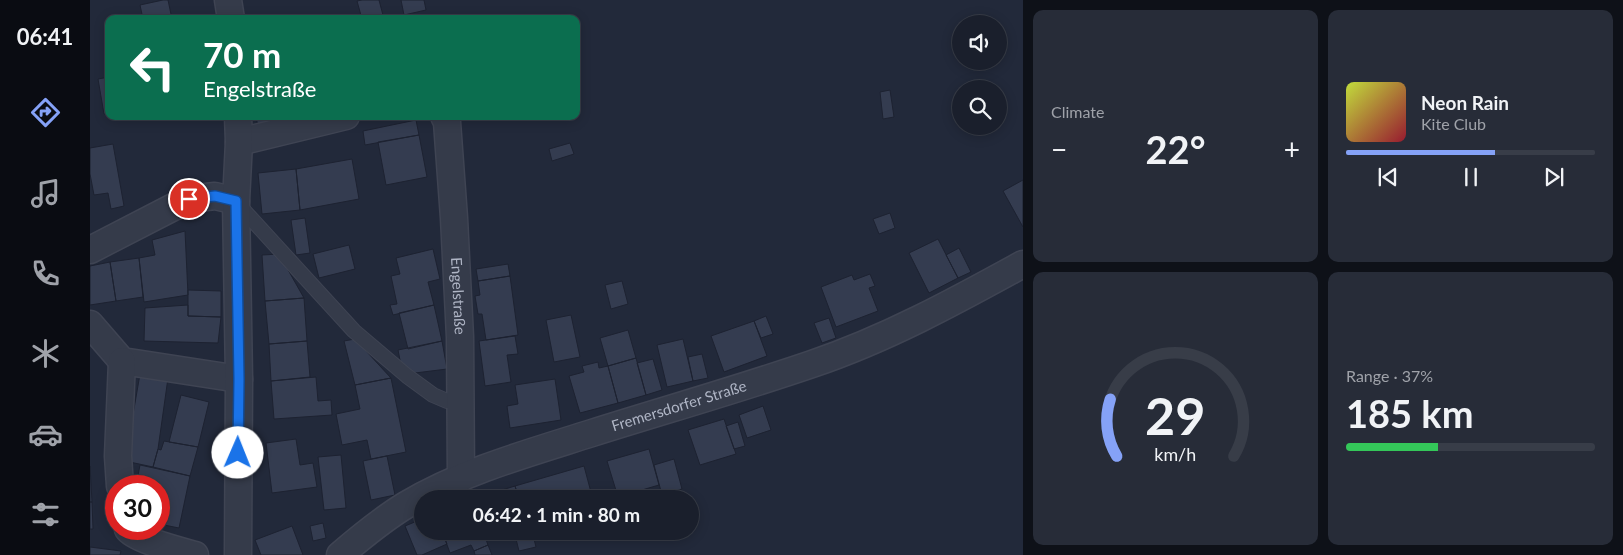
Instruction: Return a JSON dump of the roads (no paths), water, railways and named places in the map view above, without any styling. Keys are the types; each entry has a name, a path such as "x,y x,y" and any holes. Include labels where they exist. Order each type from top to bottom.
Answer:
{"street":[{"path":"228,0 230,15"},
{"path":"238,120 236,201 239,379 238,555"},
{"path":"239,142 330,120"},
{"name":"Engelstraße","path":"446,120 454,218 460,337 461,478"},
{"path":"90,250 189,199 215,196 236,201"},
{"name":"Fremersdorfer Straße","path":"340,555 367,546 406,505 461,478 512,458 812,364 869,343 934,312 1023,264"},
{"path":"90,324 122,361 239,379"},
{"path":"119,475 118,456 122,361"},
{"path":"148,540 195,555"}],"lane":[{"path":"236,201 354,331 432,395 447,401 459,401"}]}
